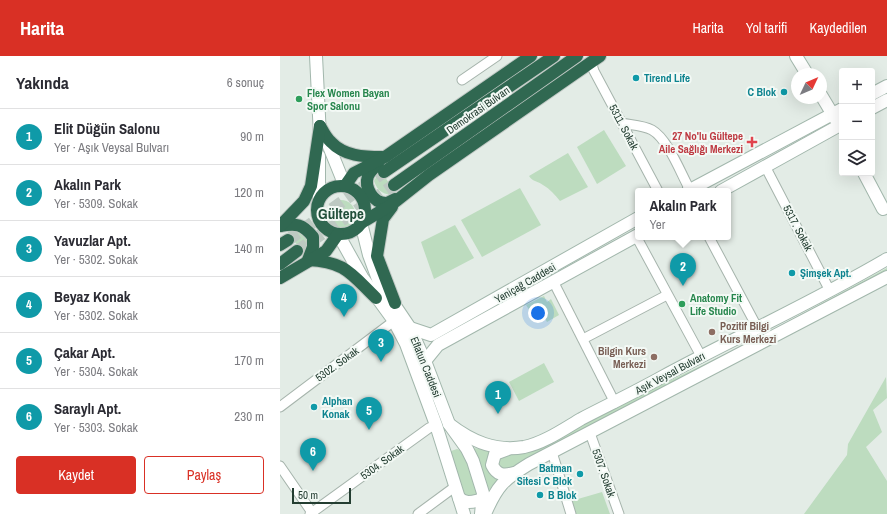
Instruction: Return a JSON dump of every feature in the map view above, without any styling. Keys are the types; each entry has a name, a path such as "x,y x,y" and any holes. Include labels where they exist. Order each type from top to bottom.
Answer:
{"highway":[{"path":"345,186 354,173 385,157 531,56"},
{"name":"Demokrasi Bulvarı","path":"384,172 554,56"},
{"name":"Demokrasi Bulvarı","path":"394,185 577,56"},
{"path":"319,199 317,205 318,218 326,229 338,234 354,230 595,59"},
{"path":"320,126 330,142 341,149 360,157 385,157"},
{"path":"280,226 304,201 311,186 320,126"},
{"path":"385,157 368,176 367,182 370,194 380,202 386,203 404,195"},
{"path":"280,226 304,212 327,190 339,186 354,189 362,198 365,211 362,223"},
{"path":"394,303 376,256 383,218 404,195"},
{"path":"280,226 295,223 308,230 314,240 308,260"},
{"path":"280,278 308,260 326,251 338,234"},
{"path":"280,264 297,251"},
{"path":"308,260 337,264 348,270 376,298"}],"main road":[{"path":"316,56 320,126 319,199"},
{"path":"796,56 803,68"},
{"path":"875,92 887,86"},
{"path":"875,106 887,100"},
{"path":"695,188 837,112 827,101"},
{"path":"320,126 345,186"},
{"path":"726,188 839,127"},
{"path":"866,176 886,213"},
{"name":"Yeniçağ Caddesi","path":"410,328 431,336 635,220"},
{"name":"Eflatun Caddesi","path":"362,223 369,255 379,282 410,328 425,361 449,424 462,442 472,460 487,499 481,514"},
{"name":"Eflatun Caddesi","path":"338,234 376,298 394,321 406,344 436,425 464,514"},
{"name":"Yeniçağ Caddesi","path":"425,361 438,345 552,281 635,237"},
{"name":"Aşık Veysal Bulvarı","path":"449,424 463,435 490,447 509,448 526,446 540,441 615,403 757,327 830,291 887,259"},
{"name":"Aşık Veysal Bulvarı","path":"485,514 487,499 514,473 887,278"},
{"path":"445,453 452,446 462,442 475,440"},
{"path":"509,448 499,450 495,454 492,465 499,474 505,475 514,473"},
{"path":"459,498 468,503 487,499"}],"street":[{"path":"462,80 497,56"},
{"name":"5311. Sokak","path":"595,59 621,123 656,188"},
{"path":"621,123 646,128 656,134 666,146 687,188"},
{"name":"5317. Sokak","path":"765,166 830,291"},
{"path":"639,240 667,296 701,356"},
{"path":"712,240 757,327"},
{"path":"552,281 615,403"},
{"path":"583,339 667,296"},
{"name":"5302. Sokak","path":"280,407 394,321"},
{"name":"5304. Sokak","path":"312,514 429,428 436,425"},
{"name":"5307. Sokak","path":"590,433 619,514"},
{"path":"552,452 571,514"},
{"path":"280,466 312,514"},
{"path":"418,514 456,486"}],"green space":[{"path":"604,130 626,166 597,184 577,147"},
{"path":"568,153 588,187 560,201 548,188 529,176"},
{"path":"380,170 396,193 391,195 380,191 377,187 374,181"},
{"path":"520,188 541,225 482,257 461,220"},
{"path":"341,200 351,204 355,214 351,224 341,228 331,224 327,214 331,204"},
{"path":"455,225 474,258 434,279 421,242"},
{"path":"290,228 305,232 307,243 303,253 286,230"},
{"path":"887,268 887,274 513,469 499,471 497,456 628,401 748,343"},
{"path":"544,296 547,302 551,299 559,315 547,322 540,310 532,314 526,305"},
{"path":"544,363 554,382 519,401 509,382"},
{"path":"886,377 887,398 873,410 882,432 866,447 887,481 887,514 804,514 847,455 848,444"},
{"path":"474,448 492,451 499,478 489,490"},
{"path":"457,449 463,451 477,493 473,497 464,495 450,454 451,451"},
{"path":"602,492 610,514 576,514 571,501"}],"tunnel":[{"path":"288,240 384,172"},
{"path":"297,251 394,185"}],"place":[{"name":"Tirend Life","path":"636,78"},
{"name":"C Blok","path":"784,92"},
{"name":"Flex Women Bayan Spor Salonu","path":"299,99"},
{"name":"27 No'lu Gültepe Aile Sağlığı Merkezi","path":"752,142"},
{"name":"Şimşek Apt.","path":"792,273"},
{"name":"Akalın Park","path":"683,286"},
{"name":"Anatomy Fit Life Studio","path":"682,304"},
{"name":"Beyaz Konak","path":"344,317"},
{"name":"Pozitif Bilgi Kurs Merkezi","path":"712,332"},
{"name":"Bilgin Kurs Merkezi","path":"654,357"},
{"name":"Yavuzlar Apt.","path":"381,362"},
{"name":"Alphan Konak","path":"314,407"},
{"name":"Elit Düğün Salonu","path":"498,414"},
{"name":"Çakar Apt.","path":"369,430"},
{"name":"Saraylı Apt.","path":"313,471"},
{"name":"Batman Sitesi C Blok","path":"580,474"},
{"name":"B Blok","path":"540,495"}],"district":[{"name":"Gültepe","path":"341,213"}]}
